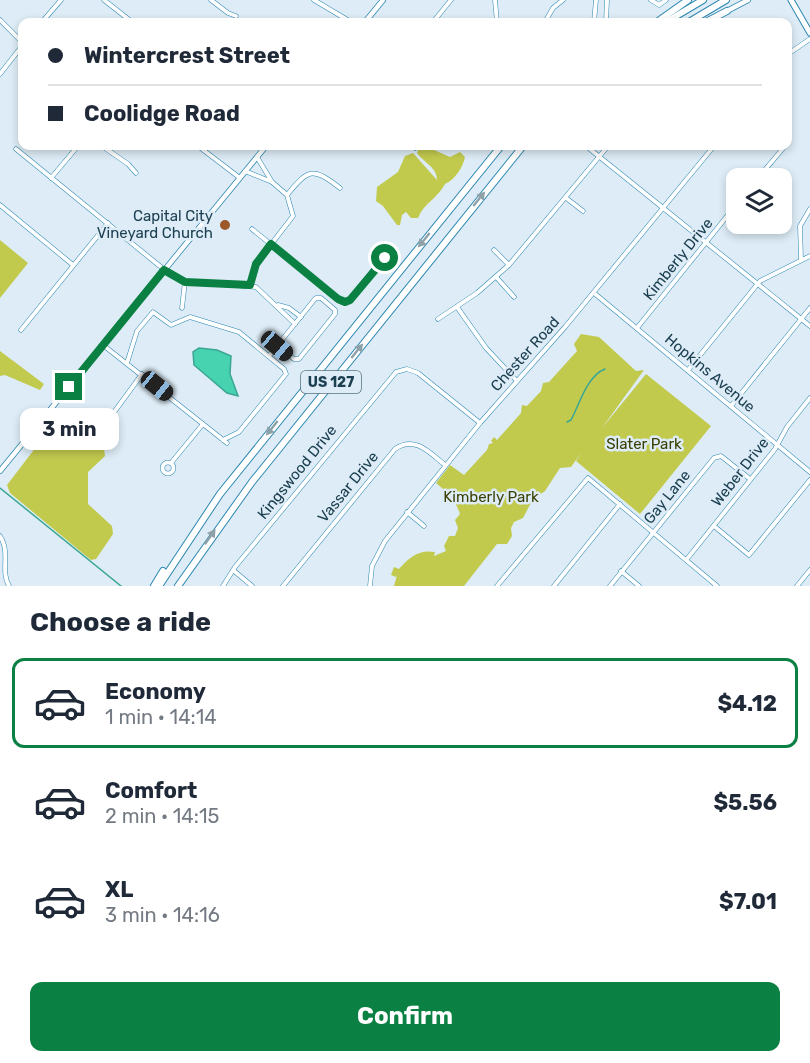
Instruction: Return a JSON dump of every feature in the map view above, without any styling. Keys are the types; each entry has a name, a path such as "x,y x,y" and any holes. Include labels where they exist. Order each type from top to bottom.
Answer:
{"highway":[{"path":"663,18 688,0"},
{"path":"673,18 703,0"},
{"path":"696,18 726,0"},
{"path":"714,18 727,11"},
{"name":"US 127","path":"159,586 188,540 237,472 498,150"},
{"name":"US 127","path":"178,586 246,489 520,150"},
{"path":"154,586 188,540"}],"main road":[{"path":"791,0 810,33"}],"street":[{"path":"45,18 61,0"},
{"path":"104,0 127,18"},
{"path":"211,0 236,16"},
{"path":"314,0 344,18"},
{"path":"368,18 383,0"},
{"path":"436,18 451,0"},
{"path":"495,0 497,18"},
{"path":"547,18 553,8 563,0"},
{"path":"594,18 596,0"},
{"path":"606,18 607,0"},
{"path":"651,0 659,5 666,0"},
{"path":"719,18 748,0"},
{"path":"0,20 18,40"},
{"path":"792,51 810,39"},
{"path":"0,74 18,49"},
{"path":"16,149 164,270 185,282 250,285 277,305 281,312 295,324"},
{"path":"51,178 75,150"},
{"path":"108,150 129,164 136,173"},
{"path":"203,150 240,178"},
{"path":"0,471 263,150"},
{"path":"591,150 810,326"},
{"path":"438,318 497,278 604,150"},
{"name":"Chester Road","path":"370,586 372,566 379,549 407,512 480,423 594,293 711,150"},
{"path":"766,168 782,150"},
{"path":"250,285 256,264 292,218 292,207 287,195 272,182 257,157"},
{"path":"245,171 272,182"},
{"path":"287,195 304,175 312,172 325,176 340,189"},
{"path":"566,198 583,211"},
{"path":"0,205 73,265"},
{"path":"801,259 800,226 810,209"},
{"name":"Kimberly Drive","path":"637,328 726,218"},
{"path":"21,330 108,223"},
{"path":"252,229 338,299 345,302 352,298 381,260"},
{"path":"494,250 509,265"},
{"path":"688,370 757,284 810,256"},
{"path":"497,278 514,297"},
{"path":"182,308 185,282"},
{"name":"Hopkins Avenue","path":"594,293 810,472"},
{"path":"269,356 277,346 295,324 318,298 335,310 335,314 299,359 294,359 277,346"},
{"path":"277,305 286,307 301,317"},
{"path":"281,312 282,308 286,307"},
{"path":"457,307 486,348 517,381"},
{"path":"731,406 810,308"},
{"path":"103,345 225,441 239,432 285,375 284,369 238,332 189,317 171,325 153,312 137,331 127,363"},
{"name":"Kingswood Drive","path":"223,586 233,570 392,375 402,369 418,373 480,423"},
{"path":"112,415 142,374"},
{"name":"Weber Drive","path":"687,559 778,445 787,427 810,398"},
{"path":"171,463 203,424"},
{"name":"Vassar Drive","path":"284,586 395,449 407,443 417,444 445,465"},
{"name":"Gay Lane","path":"610,586 716,456 724,458 750,479"},
{"path":"497,586 583,480 590,479 717,586"},
{"path":"714,526 750,555 810,480"},
{"path":"554,586 620,504"},
{"path":"407,512 424,526"},
{"path":"0,536 6,552 2,574 9,586"},
{"path":"233,570 252,586"},
{"path":"797,586 810,570"},
{"path":"621,571 639,586"}],"green space":[{"path":"418,150 434,150 450,157 460,152 465,157 455,176 445,184 418,218 411,218 406,212 402,215 400,225 397,225 383,206 376,201 377,187 398,172 405,156 413,153 437,180 433,168 417,153"},
{"path":"0,240 28,263 0,298"},
{"name":"Kimberly Park","path":"581,334 599,337 636,371 644,370 602,428 646,374 711,426 640,514 576,461 581,453 571,467 560,468 545,491 533,499 523,518 514,522 511,528 512,536 507,544 497,544 464,586 394,586 397,575 396,577 391,575 394,567 399,569 419,553 435,552 434,556 446,551 444,546 449,536 455,536 458,528 455,520 460,514 451,497 436,483 450,465 464,475 487,450 489,444 493,443 491,441 494,437 497,440 521,413 522,405 527,406 541,391 543,383 549,382 577,351 574,344"},
{"path":"0,351 44,384 40,390 5,375 0,376"},
{"path":"65,415 104,449 105,456 88,472 88,504 112,526 113,534 96,559 91,560 10,493 7,485 59,417"}],"shaded area":[{"path":"199,348 217,350 231,356 230,374 238,396 227,393 194,365 193,352"}],"waterway":[{"path":"567,422 571,420 593,378 605,369"},
{"path":"0,488 121,586"}],"place":[{"name":"Capital City Vineyard Church","path":"225,225"}],"route":[{"path":"69,387 164,270 185,282 250,285 256,264 271,244 340,301 348,302 381,263 381,260 376,257 377,253 384,252 385,258"}],"park label":[{"name":"Slater Park","path":"644,444"}]}
